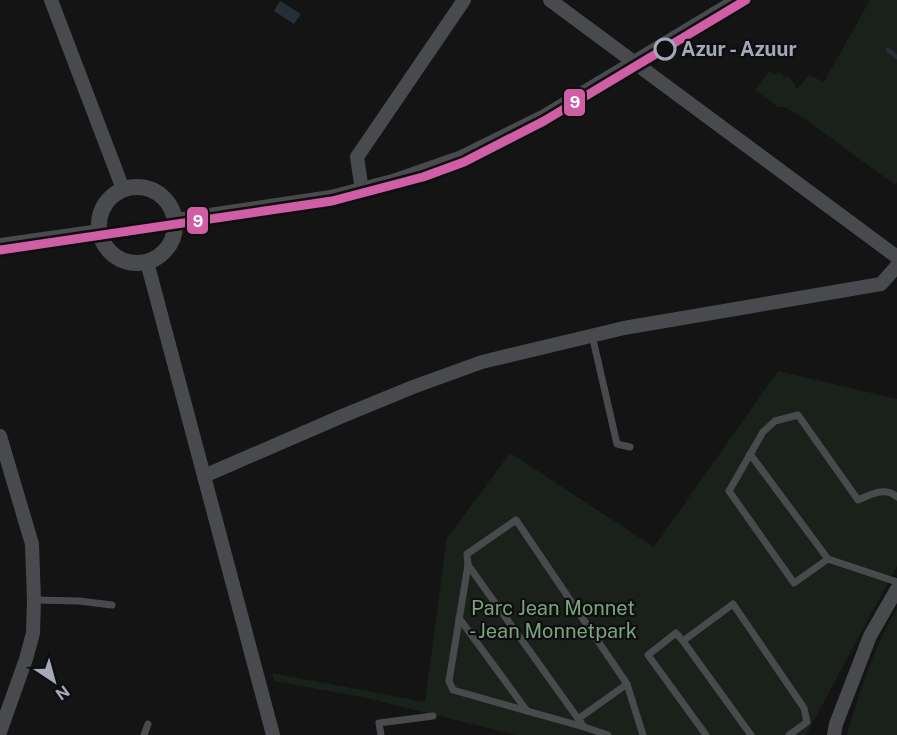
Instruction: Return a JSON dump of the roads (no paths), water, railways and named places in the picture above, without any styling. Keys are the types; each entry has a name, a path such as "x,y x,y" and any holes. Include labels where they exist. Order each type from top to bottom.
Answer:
{"street":[{"path":"51,0 123,189"},
{"path":"362,191 357,157 464,0"},
{"path":"550,0 897,257"},
{"path":"176,221 331,198 422,173 462,158 543,118 739,0"},
{"path":"133,187 146,187 161,195 171,207 176,221 174,236 168,248 158,257 147,262 130,262 115,256 105,245 100,232 100,216 107,202 123,189 133,187"},
{"path":"0,246 100,232"},
{"path":"147,262 273,735"},
{"path":"204,476 340,417 482,362 592,335 881,284 897,266"},
{"path":"0,436 32,544 34,600 33,633 0,732"},
{"path":"834,735 836,723 870,636 897,589"}],"lane":[{"path":"592,335 617,444 630,447"},
{"path":"828,559 794,583 729,490 763,432 775,421 798,415 858,500 878,491 893,493 897,497"},
{"path":"750,454 828,559 897,582"},
{"path":"608,735 453,690 449,681 468,565 467,554 516,520 627,684 643,735"},
{"path":"468,565 584,727"},
{"path":"34,600 79,601 112,605"},
{"path":"683,641 734,604 804,708 807,722 789,735"},
{"path":"459,618 527,711"},
{"path":"706,735 648,655 676,633 751,735"},
{"path":"578,719 627,684"},
{"path":"381,735 379,723 434,716"},
{"path":"144,735 148,724"}],"waterway":[{"path":"888,50 897,57"}],"place":[{"name":"Azur - Azuur","path":"665,49"}],"park label":[{"name":"Parc Jean Monnet - Jean Monnetpark","path":"553,620"}]}
